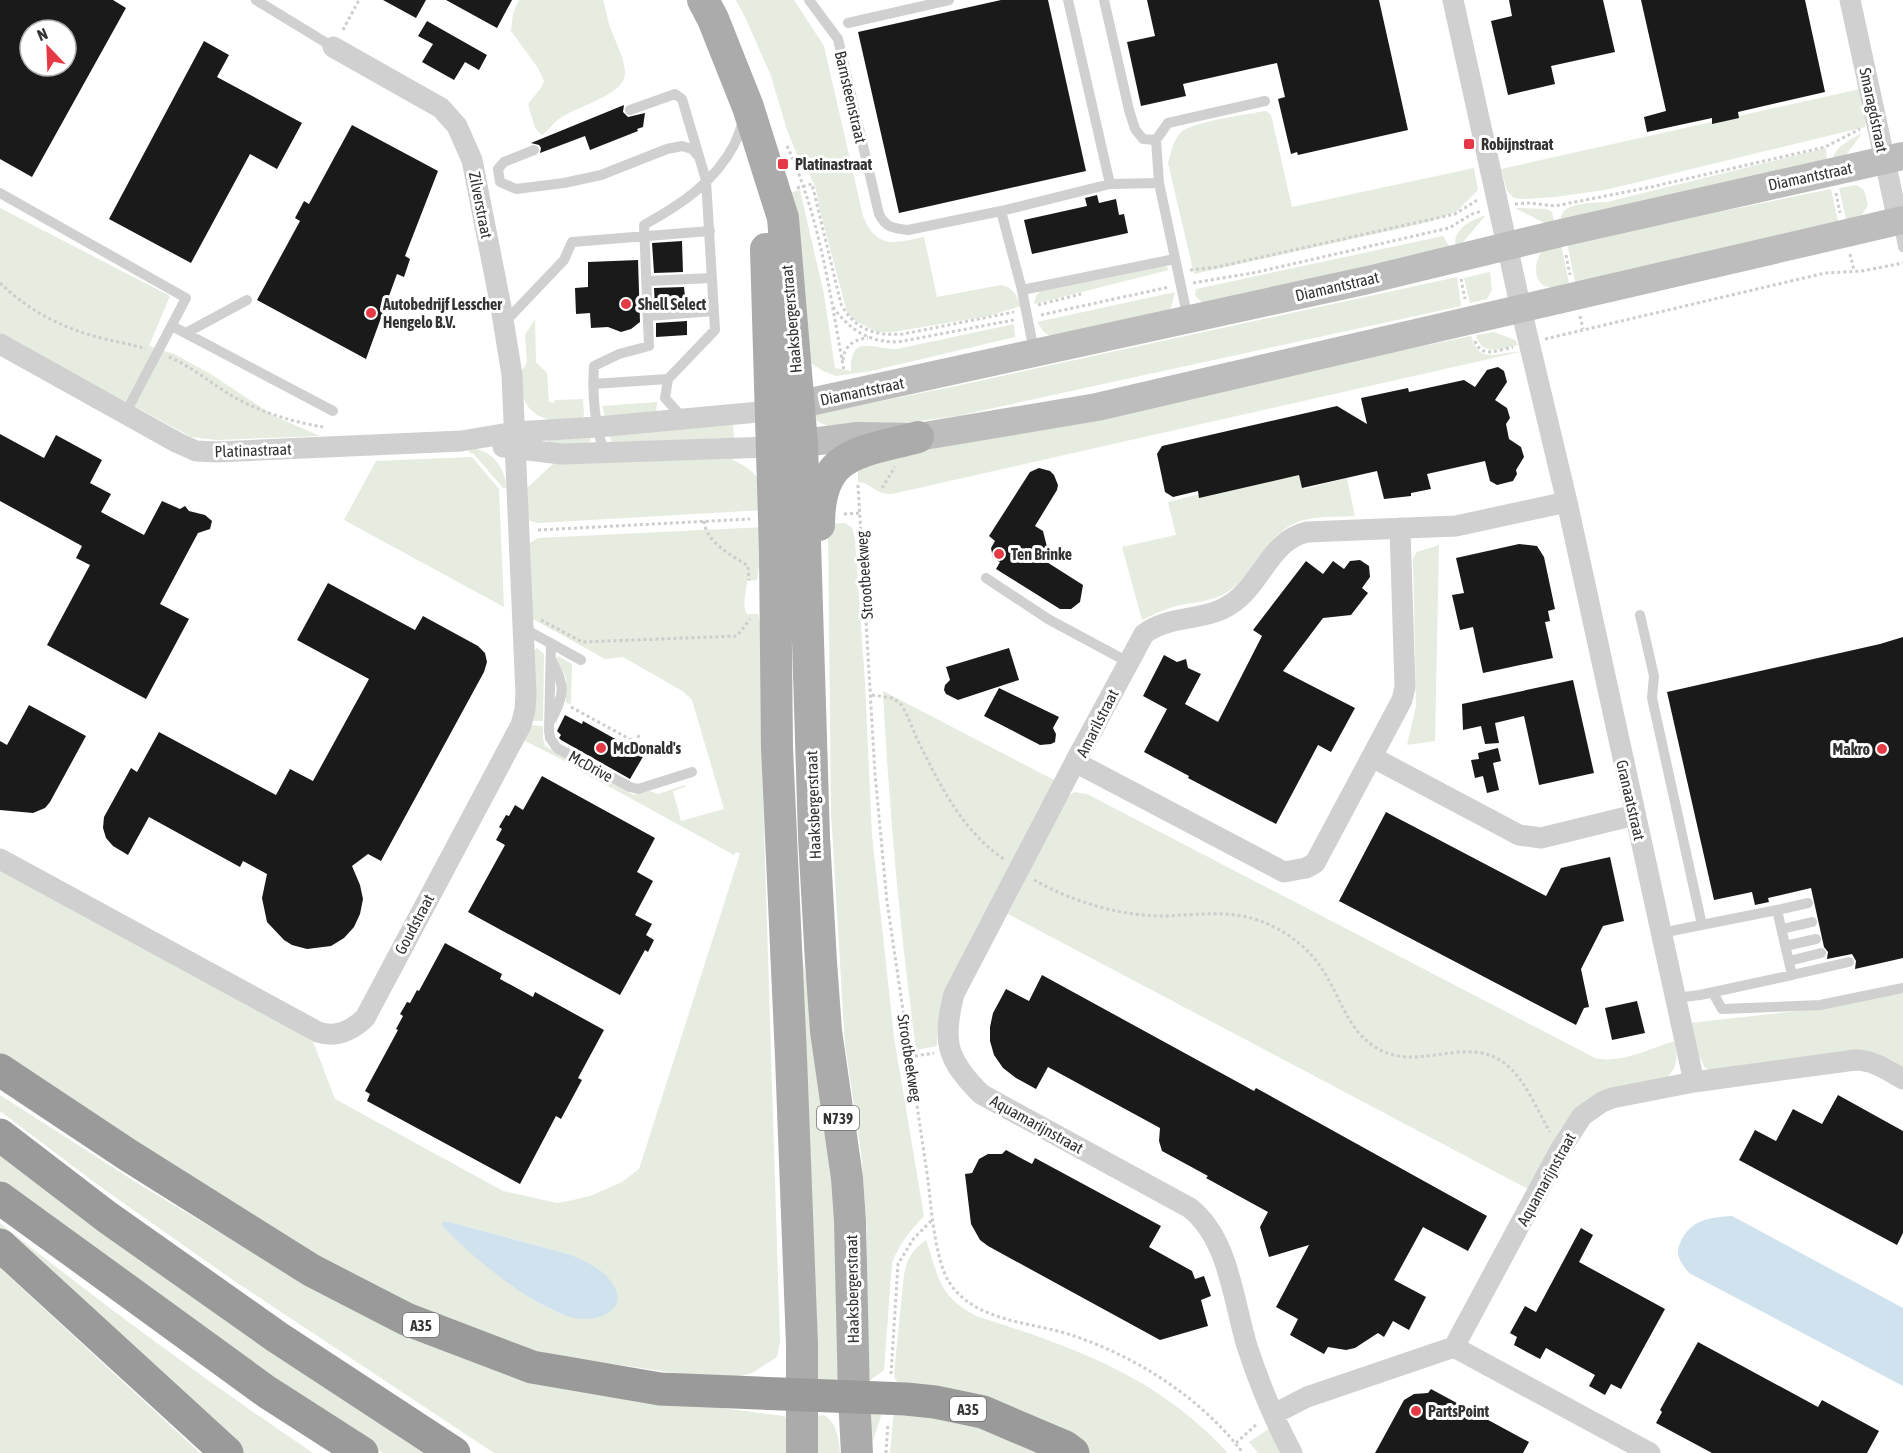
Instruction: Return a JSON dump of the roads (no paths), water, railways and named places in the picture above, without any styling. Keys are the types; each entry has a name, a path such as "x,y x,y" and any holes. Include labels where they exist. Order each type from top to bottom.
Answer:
{"highway":[{"name":"A35","path":"0,1070 128,1155 311,1270 406,1319 532,1367 660,1389 935,1402 983,1412 1065,1447 1073,1453"},
{"path":"0,1135 107,1217 277,1337 454,1453"},
{"path":"0,1198 267,1392 362,1453"},
{"path":"0,1245 227,1453"}],"main road":[{"name":"Haaksbergerstraat","path":"703,0 722,40 748,107 783,218 784,408 810,713 826,1031 847,1178 857,1453"},
{"name":"Diamantstraat","path":"784,408 1368,280 1508,245 1558,219 1828,160 1894,158"},
{"path":"810,713 821,675 819,505 824,485 832,470 860,453 918,436 1097,407 1845,233 1901,229"},
{"path":"787,445 858,436 918,436"},
{"name":"Haaksbergerstraat","path":"787,445 778,788 792,1081 802,1453"}],"street":[{"path":"1453,0 1491,202 1508,245"},
{"name":"Smaragdstraat","path":"1850,0 1877,125 1894,158 1901,229"},
{"name":"Zilverstraat","path":"333,47 441,108 457,126 472,160 503,323 512,375 516,441"},
{"name":"Granaatstraat","path":"1508,245 1567,502 1694,1082"},
{"name":"Platinastraat","path":"0,344 196,451 516,441 597,427 784,408"},
{"name":"Platinastraat","path":"516,441 561,454 787,445"},
{"name":"Goudstraat","path":"0,859 318,1032 328,1035 356,1026 365,1018 521,725 526,694 516,441"},
{"name":"Amarilstraat","path":"1400,528 1405,687 1402,700 1315,862 1306,868 1284,872 1075,762 1144,634 1162,623 1218,612 1231,605 1241,597 1286,541 1296,534 1307,532 1400,528 1456,526 1567,502"},
{"path":"1372,757 1519,835 1541,838 1635,815"},
{"name":"Aquamarijnstraat","path":"1075,762 954,994 949,1016 948,1035 951,1050 962,1074 981,1094 1190,1208 1203,1220 1219,1245 1248,1346 1274,1414 1292,1453"},
{"path":"1694,1082 1855,1060 1875,1064 1903,1079"},
{"name":"Aquamarijnstraat","path":"1454,1347 1560,1150 1582,1116 1612,1098 1694,1082"},
{"path":"1274,1414 1306,1397 1454,1347 1650,1453"}],"lane":[{"path":"256,0 333,47"},
{"name":"Barnsteenstraat","path":"809,0 838,39 879,214 884,223 894,228 908,230 1001,211"},
{"path":"848,23 949,0"},
{"path":"1068,0 1110,184"},
{"path":"1104,0 1135,129 1143,139 1156,140"},
{"path":"630,110 675,94 682,99 706,180 715,330 668,379 665,398 684,419"},
{"path":"1188,319 1159,183 1156,140 1168,123 1266,101"},
{"path":"604,453 597,427 593,384 594,366 619,354 649,346 644,225 690,198 722,164 735,144 748,107"},
{"path":"534,150 504,162 498,169 500,183 516,189 564,183 601,175 667,149 682,146 692,148 699,157"},
{"path":"1035,353 1023,290 1001,211 1110,184 1159,183"},
{"path":"0,193 186,298 125,414"},
{"path":"503,323 564,260 572,242 710,231"},
{"path":"1023,290 1175,260"},
{"path":"646,281 711,278"},
{"path":"186,333 247,300"},
{"path":"648,316 714,311"},
{"path":"172,326 333,411"},
{"path":"593,384 668,379"},
{"path":"986,578 1048,619 1128,662"},
{"path":"1640,615 1654,676 1652,698 1701,925"},
{"path":"522,619 551,643 580,660"},
{"name":"McDrive","path":"551,643 550,738 557,748 630,787 638,789 692,772"},
{"path":"1661,933 1808,903"},
{"path":"1777,910 1792,975"},
{"path":"1782,929 1812,922"},
{"path":"1785,946 1815,939"},
{"path":"1789,961 1821,953"},
{"path":"1675,998 1713,993 1849,962"},
{"path":"1713,993 1722,1010 1820,1005 1903,988"}],"water":[{"path":"1732,1216 1903,1308 1903,1386 1689,1273 1680,1261 1678,1253 1684,1235 1702,1221"},
{"path":"446,1221 572,1255 597,1269 610,1280 618,1299 615,1306 603,1316 594,1318 575,1318 559,1313 522,1293 484,1265 441,1224"}],"place":[{"name":"Robijnstraat","path":"1469,144"},
{"name":"Platinastraat","path":"783,164"},
{"name":"Shell Select","path":"626,304"},
{"name":"Autobedrijf Lesscher Hengelo B.V.","path":"371,313"},
{"name":"Ten Brinke","path":"999,554"},
{"name":"McDonald's","path":"601,748"},
{"name":"Makro","path":"1882,749"},
{"name":"PartsPoint","path":"1416,1411"}]}
